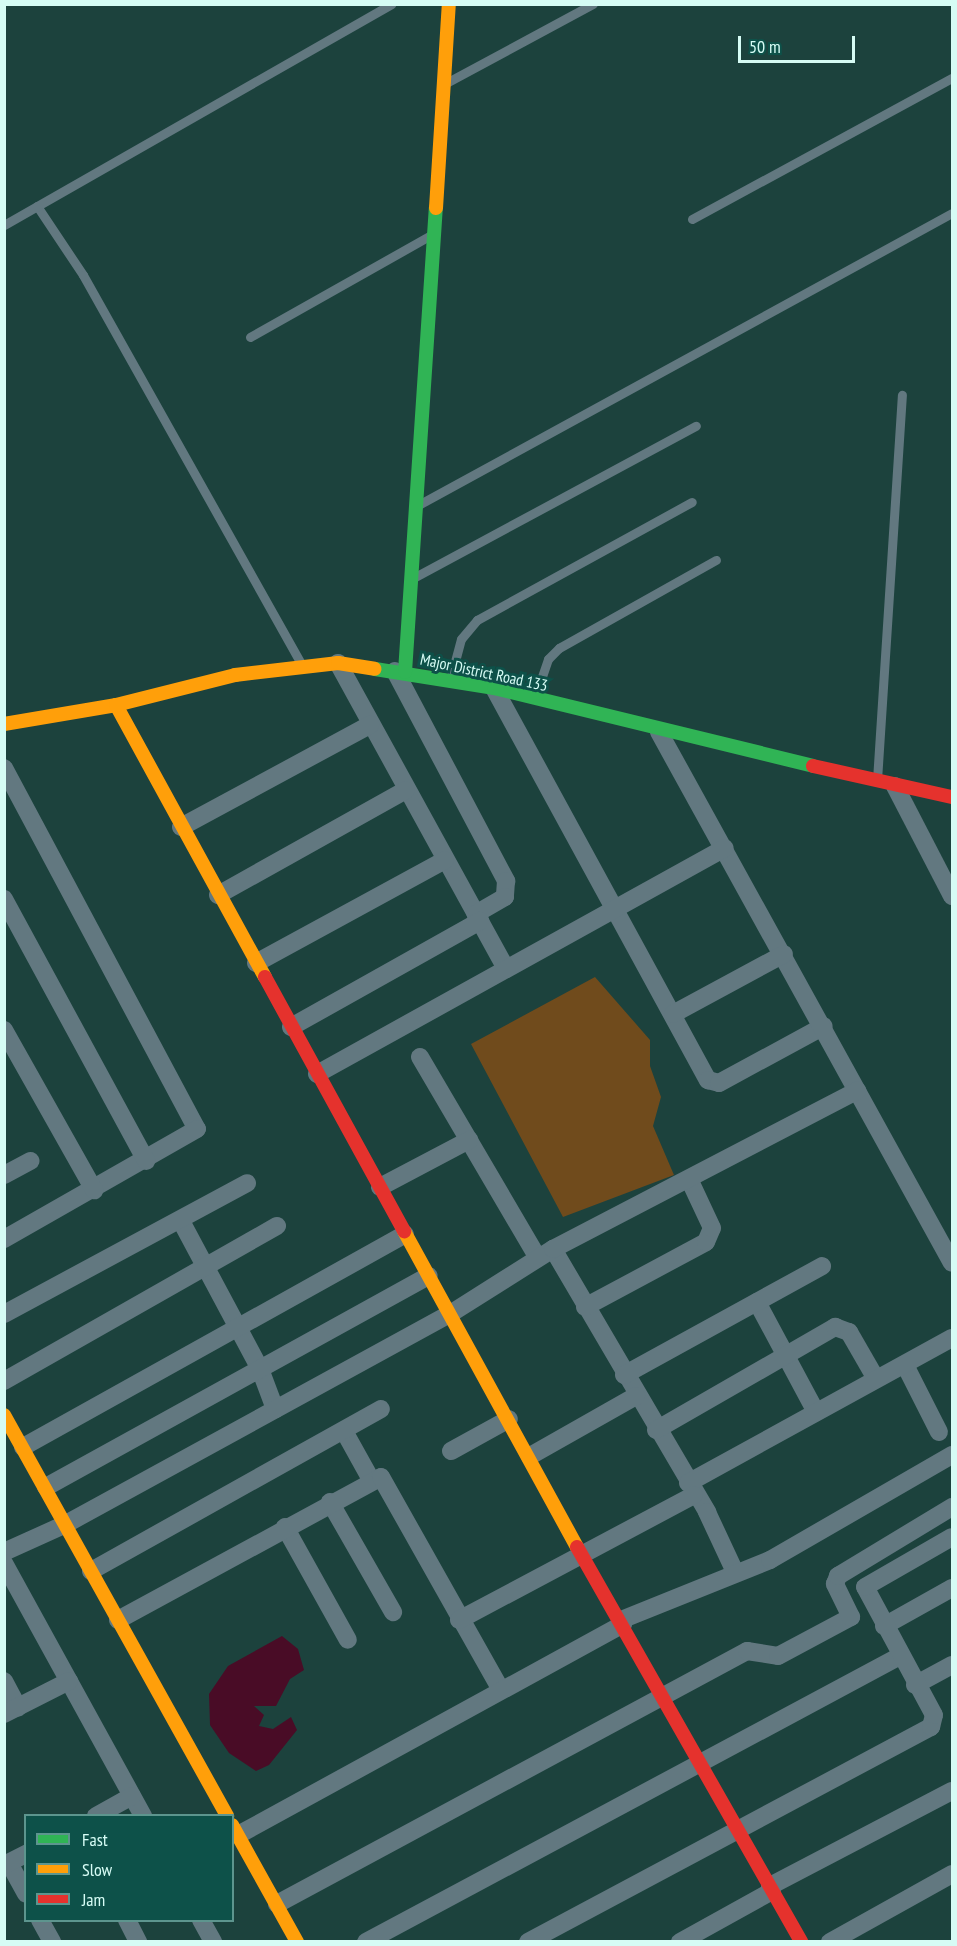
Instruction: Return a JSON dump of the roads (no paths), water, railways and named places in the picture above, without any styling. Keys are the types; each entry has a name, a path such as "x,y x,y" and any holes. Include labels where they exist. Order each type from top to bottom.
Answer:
{"street":[{"path":"291,1027 478,918 505,897 506,881 400,672 449,4"},
{"path":"338,663 506,969"},
{"name":"Major District Road 133","path":"4,724 116,705 301,664 338,663 494,688 659,732 952,797"},
{"path":"494,688 713,1084 824,1026"},
{"path":"116,705 218,895 530,1456 581,1554 622,1622 801,1941"},
{"path":"181,827 370,725"},
{"path":"659,732 824,1026 857,1091 952,1263"},
{"path":"4,768 196,1124 195,1133 4,1239"},
{"path":"886,784 952,896"},
{"path":"218,895 406,790"},
{"path":"317,1074 724,848"},
{"path":"256,963 446,860"},
{"path":"4,899 146,1161"},
{"path":"674,1014 783,954"},
{"path":"4,1030 94,1190"},
{"path":"420,1057 469,1140 546,1254 585,1306 691,1489 735,1572"},
{"path":"4,1552 66,1524 450,1314 546,1254 857,1091"},
{"path":"380,1188 469,1140"},
{"path":"4,1175 30,1161"},
{"path":"585,1306 706,1242 712,1228 689,1179"},
{"path":"4,1314 181,1221 247,1183"},
{"path":"181,1221 260,1369 274,1409"},
{"path":"4,1382 278,1226"},
{"path":"22,1447 405,1234"},
{"path":"624,1375 822,1266"},
{"path":"46,1487 429,1276"},
{"path":"757,1302 816,1412"},
{"path":"656,1430 786,1356 843,1328 876,1379"},
{"path":"459,1620 581,1554 816,1412 952,1338"},
{"path":"905,1365 939,1432"},
{"path":"530,1456 636,1396"},
{"path":"91,1571 381,1409"},
{"path":"4,1415 226,1814"},
{"path":"451,1451 509,1419"},
{"path":"344,1431 370,1478"},
{"path":"297,1941 235,1830 501,1690 622,1622 735,1572 770,1560 952,1455"},
{"path":"118,1620 370,1478 388,1481 459,1620 501,1690"},
{"path":"330,1502 393,1612"},
{"path":"851,1617 835,1584 838,1576 952,1507"},
{"path":"285,1527 348,1640"},
{"path":"528,1941 739,1831 931,1727 934,1715 915,1685 873,1605 869,1583 952,1537"},
{"path":"4,1563 142,1814"},
{"path":"884,1626 952,1588"},
{"path":"277,1904 662,1693 747,1651 778,1656 873,1605"},
{"path":"366,1941 900,1656"},
{"path":"915,1685 952,1665"},
{"path":"4,1681 11,1711 69,1681"},
{"path":"680,1941 952,1791"},
{"path":"98,1814 132,1796"},
{"path":"24,1855 7,1864 24,1891"},
{"path":"830,1941 952,1874"},
{"path":"41,1922 52,1941"},
{"path":"128,1922 138,1941"},
{"path":"202,1922 213,1941"}],"lane":[{"path":"4,225 391,4"},
{"path":"444,84 593,4"},
{"path":"692,219 952,78"},
{"path":"37,206 83,275 301,664"},
{"path":"413,508 952,213"},
{"path":"250,337 433,234"},
{"path":"886,784 902,395"},
{"path":"408,581 696,426"},
{"path":"450,680 461,639 477,620 692,502"},
{"path":"534,699 548,659 559,648 716,560"}]}
